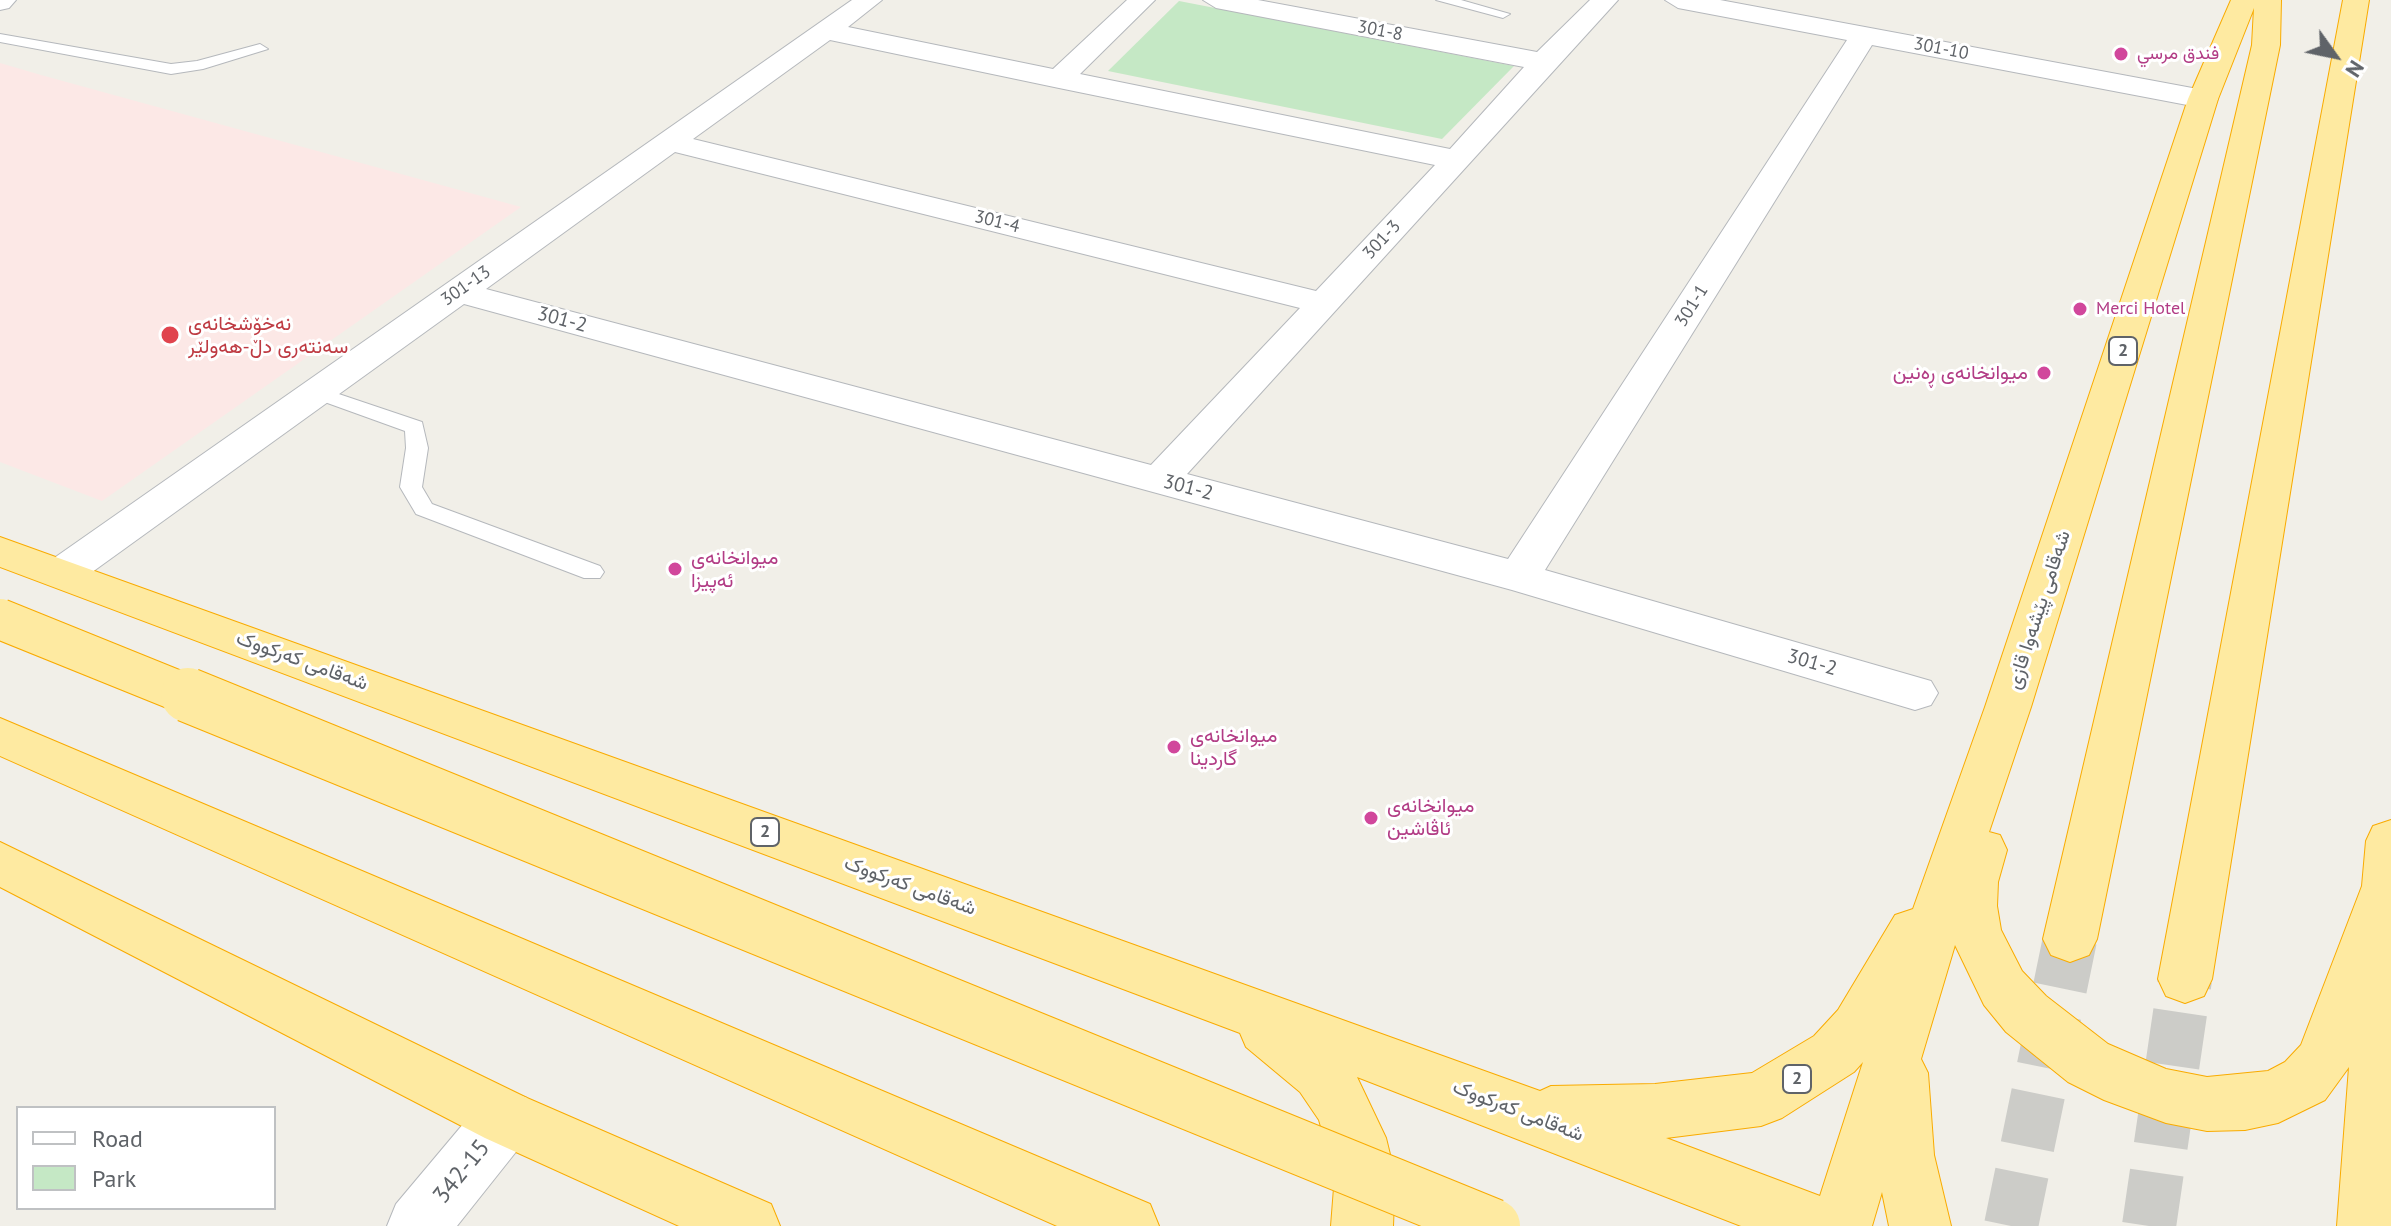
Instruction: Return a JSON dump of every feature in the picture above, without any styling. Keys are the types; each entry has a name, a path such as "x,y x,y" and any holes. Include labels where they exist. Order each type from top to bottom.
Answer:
{"highway":[{"name":"شەقامی پێشەوا قازی","path":"1841,1226 1954,860 2003,722 2203,99 2240,6 2250,0 2266,45 2070,939"},
{"path":"2185,979 2356,0"},
{"name":"شەقامی کەرکووک","path":"0,551 1529,1114 1818,1226"},
{"path":"0,619 1493,1226"},
{"path":"2003,722 1981,861 1972,882 1971,906 1975,932 2003,988 2026,1014 2088,1063 2124,1081 2166,1096 2207,1104 2245,1103 2278,1096 2305,1081 2323,1061 2390,873"},
{"path":"0,736 1128,1226"},
{"name":"2","path":"1529,1114 1708,1107 1761,1099 1805,1075 1834,1054 1858,1028 1954,860"},
{"path":"0,863 506,1118 749,1226"},
{"path":"2368,1226 2390,873"},
{"path":"1164,979 1248,1016 1320,1073 1342,1104 1356,1138 1365,1175 1362,1226"},
{"path":"1898,1043 1904,1155 1920,1226"},
{"path":"1529,1114 1725,1215 1740,1226"}],"street":[{"name":"301-13","path":"62,573 869,0"},
{"path":"1059,79 1142,0"},
{"name":"301-8","path":"1216,0 1543,62"},
{"name":"301-3","path":"1159,480 1457,160 1543,62 1605,0"},
{"name":"301-10","path":"1678,0 2203,99"},
{"path":"826,31 1457,160"},
{"name":"301-1","path":"1519,577 1864,35"},
{"name":"301-4","path":"669,142 1324,303"},
{"name":"301-2","path":"458,292 1519,577 1915,693"},
{"name":"342-15","path":"418,1226 506,1118"}],"lane":[{"path":"1443,0 1503,14"},
{"path":"0,38 171,69 198,66 260,49"},
{"path":"315,392 415,427 417,448 411,487 424,509 592,572"}],"shaded area":[{"name":"نەخۆشخانەی سەنتەری دڵ-هەولێر","path":"0,63 521,207 102,501 0,462"}],"green space":[{"path":"1179,1 1514,66 1442,139 1108,71"}],"tunnel":[{"path":"2011,1226 2070,939"},
{"path":"2149,1226 2185,979"}],"place":[{"name":"فندق مرسي","path":"2121,54"},
{"name":"Merci Hotel","path":"2080,309"},
{"name":"نەخۆشخانەی سەنتەری دڵ-هەولێر","path":"170,335"},
{"name":"میوانخانەی ڕەنین","path":"2044,373"},
{"name":"میوانخانەی ئەپیزا","path":"675,569"},
{"name":"میوانخانەی گاردینا","path":"1174,747"},
{"name":"میوانخانەی ئاڤاشین","path":"1371,818"}]}
